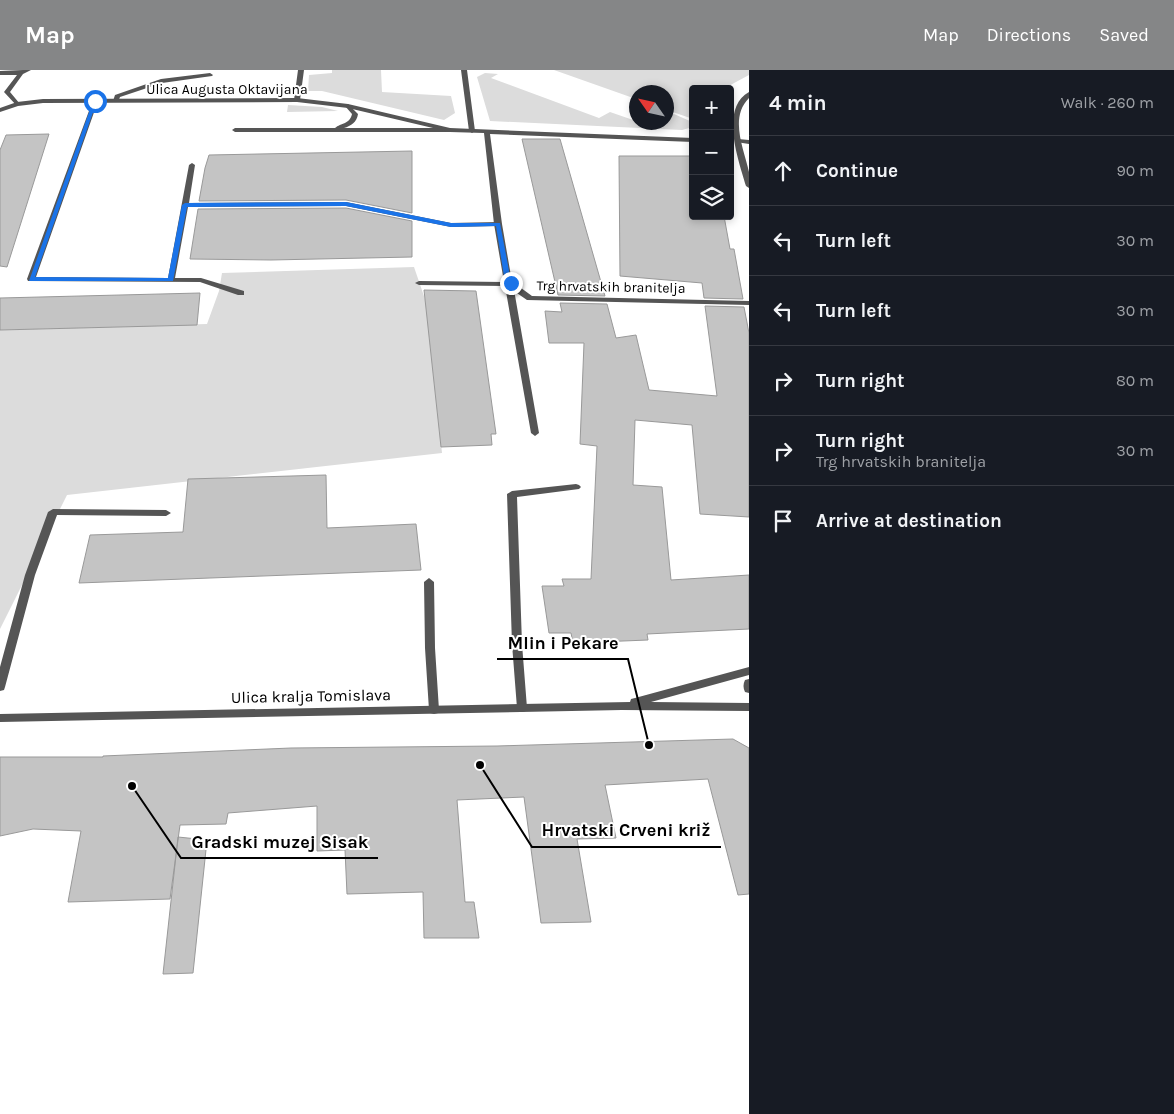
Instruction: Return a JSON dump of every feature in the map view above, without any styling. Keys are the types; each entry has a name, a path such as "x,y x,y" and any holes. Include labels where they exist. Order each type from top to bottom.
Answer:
{"street":[{"path":"0,73 20,73 28,70"},
{"path":"296,100 301,70"},
{"path":"472,70 464,72 472,131"},
{"path":"17,104 7,92 20,73"},
{"path":"116,102 117,96 161,81 210,76"},
{"path":"749,94 738,106 735,117 738,141 749,186"},
{"name":"Ulica Augusta Oktavijana","path":"0,110 17,104 44,101 296,100 348,106 450,130 689,140"},
{"path":"95,101 31,279 200,280 241,293"},
{"path":"334,130 347,125 354,119 355,114 348,106"},
{"path":"235,130 450,130"},
{"path":"487,132 498,224 534,433"},
{"path":"734,141 749,142"},
{"path":"170,280 192,165"},
{"path":"185,205 346,204 451,225 498,224"},
{"path":"419,283 508,280"},
{"name":"Trg hrvatskih branitelja","path":"508,280 514,287 530,298 749,303"},
{"path":"522,708 517,644 512,494 576,487"},
{"path":"0,686 30,575 53,512 166,513"},
{"path":"429,582 430,648 434,710"},
{"name":"Ulica kralja Tomislava","path":"622,706 749,670"},
{"path":"749,683 749,689"},
{"name":"Ulica kralja Tomislava","path":"0,718 622,706 749,707"}],"shaded area":[{"path":"332,70 381,70 382,92 451,96 455,113 444,120 322,91 308,91 309,75 332,73"},
{"path":"554,70 749,70 749,75 730,85 689,85 689,118 674,112 674,85 629,85 629,97"},
{"path":"485,73 498,74 491,78 599,118 610,112 629,119 629,128 490,121 477,77"},
{"path":"288,105 322,107 338,111 287,112"},
{"path":"674,114 689,121 689,128 674,130"},
{"path":"414,267 426,302 442,453 67,495 0,629 0,330 207,324 219,291 222,273"}],"building":[{"path":"49,134 7,267 0,266 0,150 6,135"},
{"path":"522,139 560,139 605,296 558,295"},
{"path":"412,151 412,213 346,200 199,201 209,155"},
{"path":"619,156 689,156 689,220 725,220 730,249 734,249 743,299 704,298 702,283 620,276"},
{"path":"346,208 412,221 412,257 271,260 190,259 198,209"},
{"path":"424,290 476,291 496,434 491,434 492,445 441,447"},
{"path":"200,293 197,325 0,330 0,298"},
{"path":"560,303 607,304 616,338 636,335 649,390 717,396 705,306 744,307 749,333 749,517 700,514 692,425 635,420 633,485 662,487 671,580 749,575 749,629 647,634 648,640 573,643 571,633 549,633 542,586 564,586 562,579 591,579 597,446 580,444 584,343 549,343 545,311 562,312"},
{"path":"326,475 327,528 416,524 421,570 79,583 90,535 183,532 188,479"},
{"path":"733,739 749,748 749,894 738,895 708,779 605,785 616,838 577,839 591,922 541,923 524,797 457,800 465,902 474,902 479,938 424,938 423,892 347,894 345,850 317,851 317,806 228,813 226,824 180,825 170,899 68,902 81,831 33,829 0,836 0,757 103,757 291,748 497,746"},
{"path":"178,837 207,840 193,973 163,974"}],"place":[{"name":"Mlin i Pekare","path":"649,745"},
{"name":"Hrvatski Crveni križ","path":"480,765"},
{"name":"Gradski muzej Sisak","path":"132,786"}],"route":[{"path":"95,101 31,279 170,280 185,205 346,204 451,225 498,224 507,276 511,283"}]}
